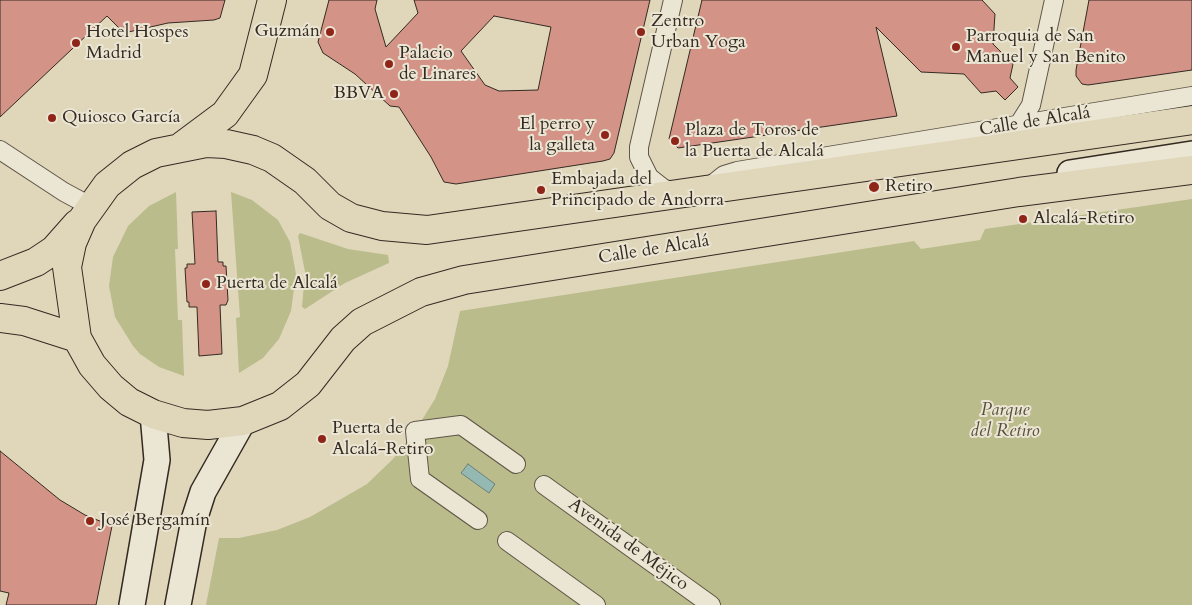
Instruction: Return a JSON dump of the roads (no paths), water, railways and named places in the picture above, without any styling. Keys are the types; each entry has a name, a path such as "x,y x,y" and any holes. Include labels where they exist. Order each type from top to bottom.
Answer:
{"main road":[{"path":"0,276 36,262 54,250 107,185 132,165 156,153 182,146 225,114 253,75 272,0"},
{"name":"Calle de Alcalá","path":"182,146 206,143 226,144 253,150 272,158 305,181 330,206 352,218 382,226 427,230 1192,120"},
{"name":"Calle de Alcalá","path":"980,199 1001,188 1035,178 1192,154"},
{"name":"Calle de Alcalá","path":"77,338 92,365 111,387 129,402 153,414 183,423 208,425 243,421 280,406 308,384 343,339 362,322 403,299 464,280 980,199 1192,170"},
{"path":"0,318 24,321 77,338 67,267 72,244 86,213"},
{"path":"132,605 157,460 153,414"},
{"path":"178,605 194,520 203,492 243,421"}],"street":[{"path":"673,0 639,147 642,166 649,177 663,188 677,195"},
{"path":"1019,124 1031,105 1054,0"},
{"name":"Calle de Alcalá","path":"707,190 724,175 737,171 1192,96"},
{"path":"0,150 56,188 86,213"},
{"path":"478,520 420,479 415,431 462,425 516,464"},
{"name":"Avenida de Méjico","path":"544,485 711,605"},
{"path":"506,541 596,605"}],"water":[{"path":"468,464 495,484 489,493 461,473"}],"place":[{"name":"Guzmán","path":"330,32"},
{"name":"Zentro Urban Yoga","path":"641,32"},
{"name":"Hotel Hospes Madrid","path":"76,43"},
{"name":"Parroquia de San Manuel y San Benito","path":"956,47"},
{"name":"Palacio de Linares","path":"389,64"},
{"name":"BBVA","path":"394,94"},
{"name":"Quiosco García","path":"52,118"},
{"name":"El perro y la galleta","path":"605,135"},
{"name":"Plaza de Toros de la Puerta de Alcalá","path":"675,141"},
{"name":"Retiro","path":"874,187"},
{"name":"Embajada del Principado de Andorra","path":"541,190"},
{"name":"Alcalá-Retiro","path":"1023,219"},
{"name":"Puerta de Alcalá","path":"206,284"},
{"name":"Puerta de Alcalá-Retiro","path":"322,439"},
{"name":"José Bergamín","path":"90,521"}],"park label":[{"name":"Parque del Retiro","path":"1005,421"}]}
